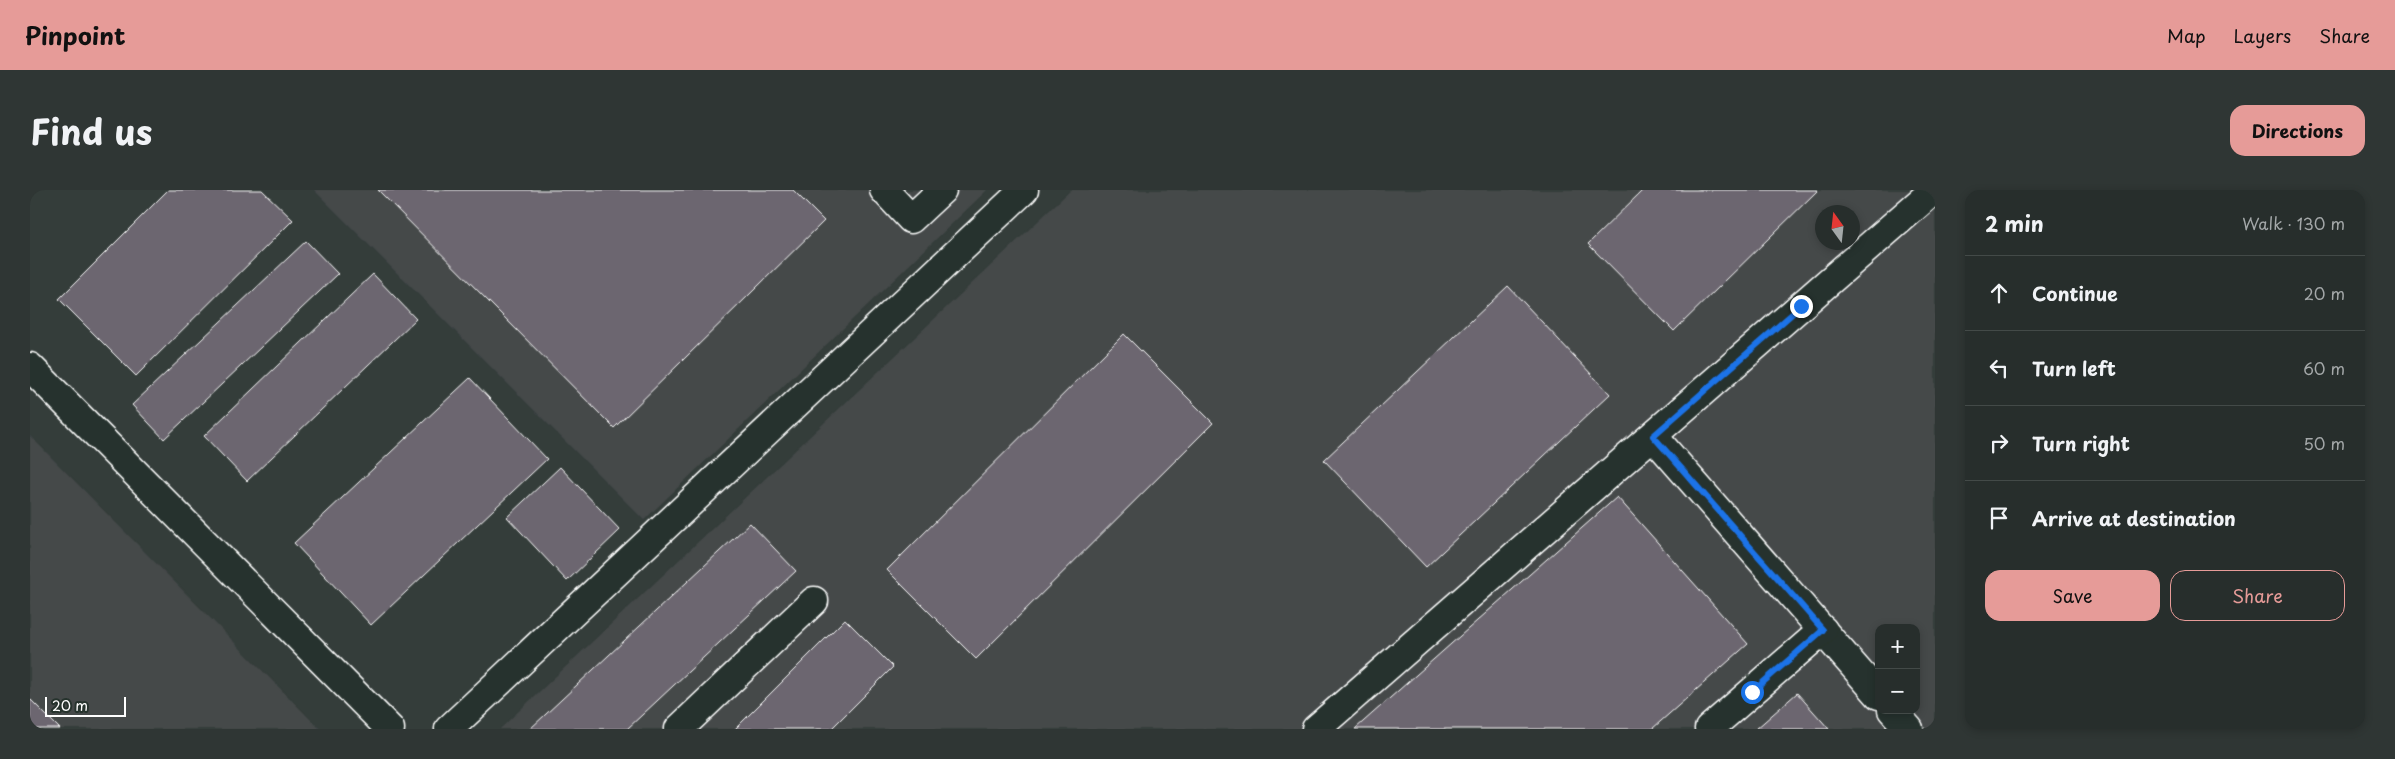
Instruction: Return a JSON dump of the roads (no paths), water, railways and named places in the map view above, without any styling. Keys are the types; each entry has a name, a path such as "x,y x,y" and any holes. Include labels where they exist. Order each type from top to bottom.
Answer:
{"street":[{"path":"884,190 911,219 942,190"},
{"path":"448,729 1024,190"},
{"path":"1316,729 1934,190"},
{"path":"30,367 390,729"},
{"path":"1653,436 1875,690"},
{"path":"679,729 814,601"},
{"path":"1710,729 1823,630"},
{"path":"1896,714 1909,729"}]}
